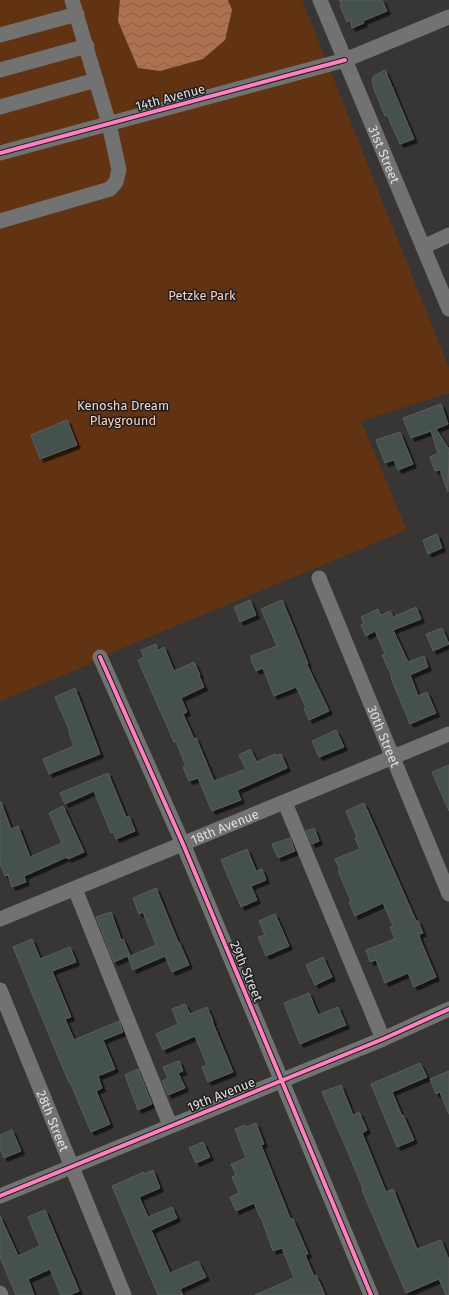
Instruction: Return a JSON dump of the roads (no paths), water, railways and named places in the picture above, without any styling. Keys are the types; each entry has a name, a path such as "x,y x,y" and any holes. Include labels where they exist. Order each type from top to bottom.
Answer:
{"street":[{"name":"31st Street","path":"320,0 449,309"},
{"path":"0,35 75,7 109,124 119,170 116,182 110,190 0,221"},
{"name":"14th Avenue","path":"0,153 345,60 449,17"},
{"path":"0,70 87,46"},
{"path":"0,107 96,80"},
{"path":"423,247 449,235"},
{"name":"30th Street","path":"319,578 449,894"},
{"name":"29th Street","path":"100,657 183,844 371,1295"},
{"name":"18th Avenue","path":"0,919 285,803 449,734"},
{"path":"285,803 383,1038"},
{"path":"75,888 170,1126"},
{"name":"28th Street","path":"0,990 124,1295"},
{"name":"19th Avenue","path":"0,1196 449,1010"}],"water":[{"path":"120,0 228,0 232,10 225,40 203,59 160,71 138,68 118,21"}],"park label":[{"name":"Petzke Park","path":"202,295"},
{"name":"Kenosha Dream Playground","path":"123,412"}]}
